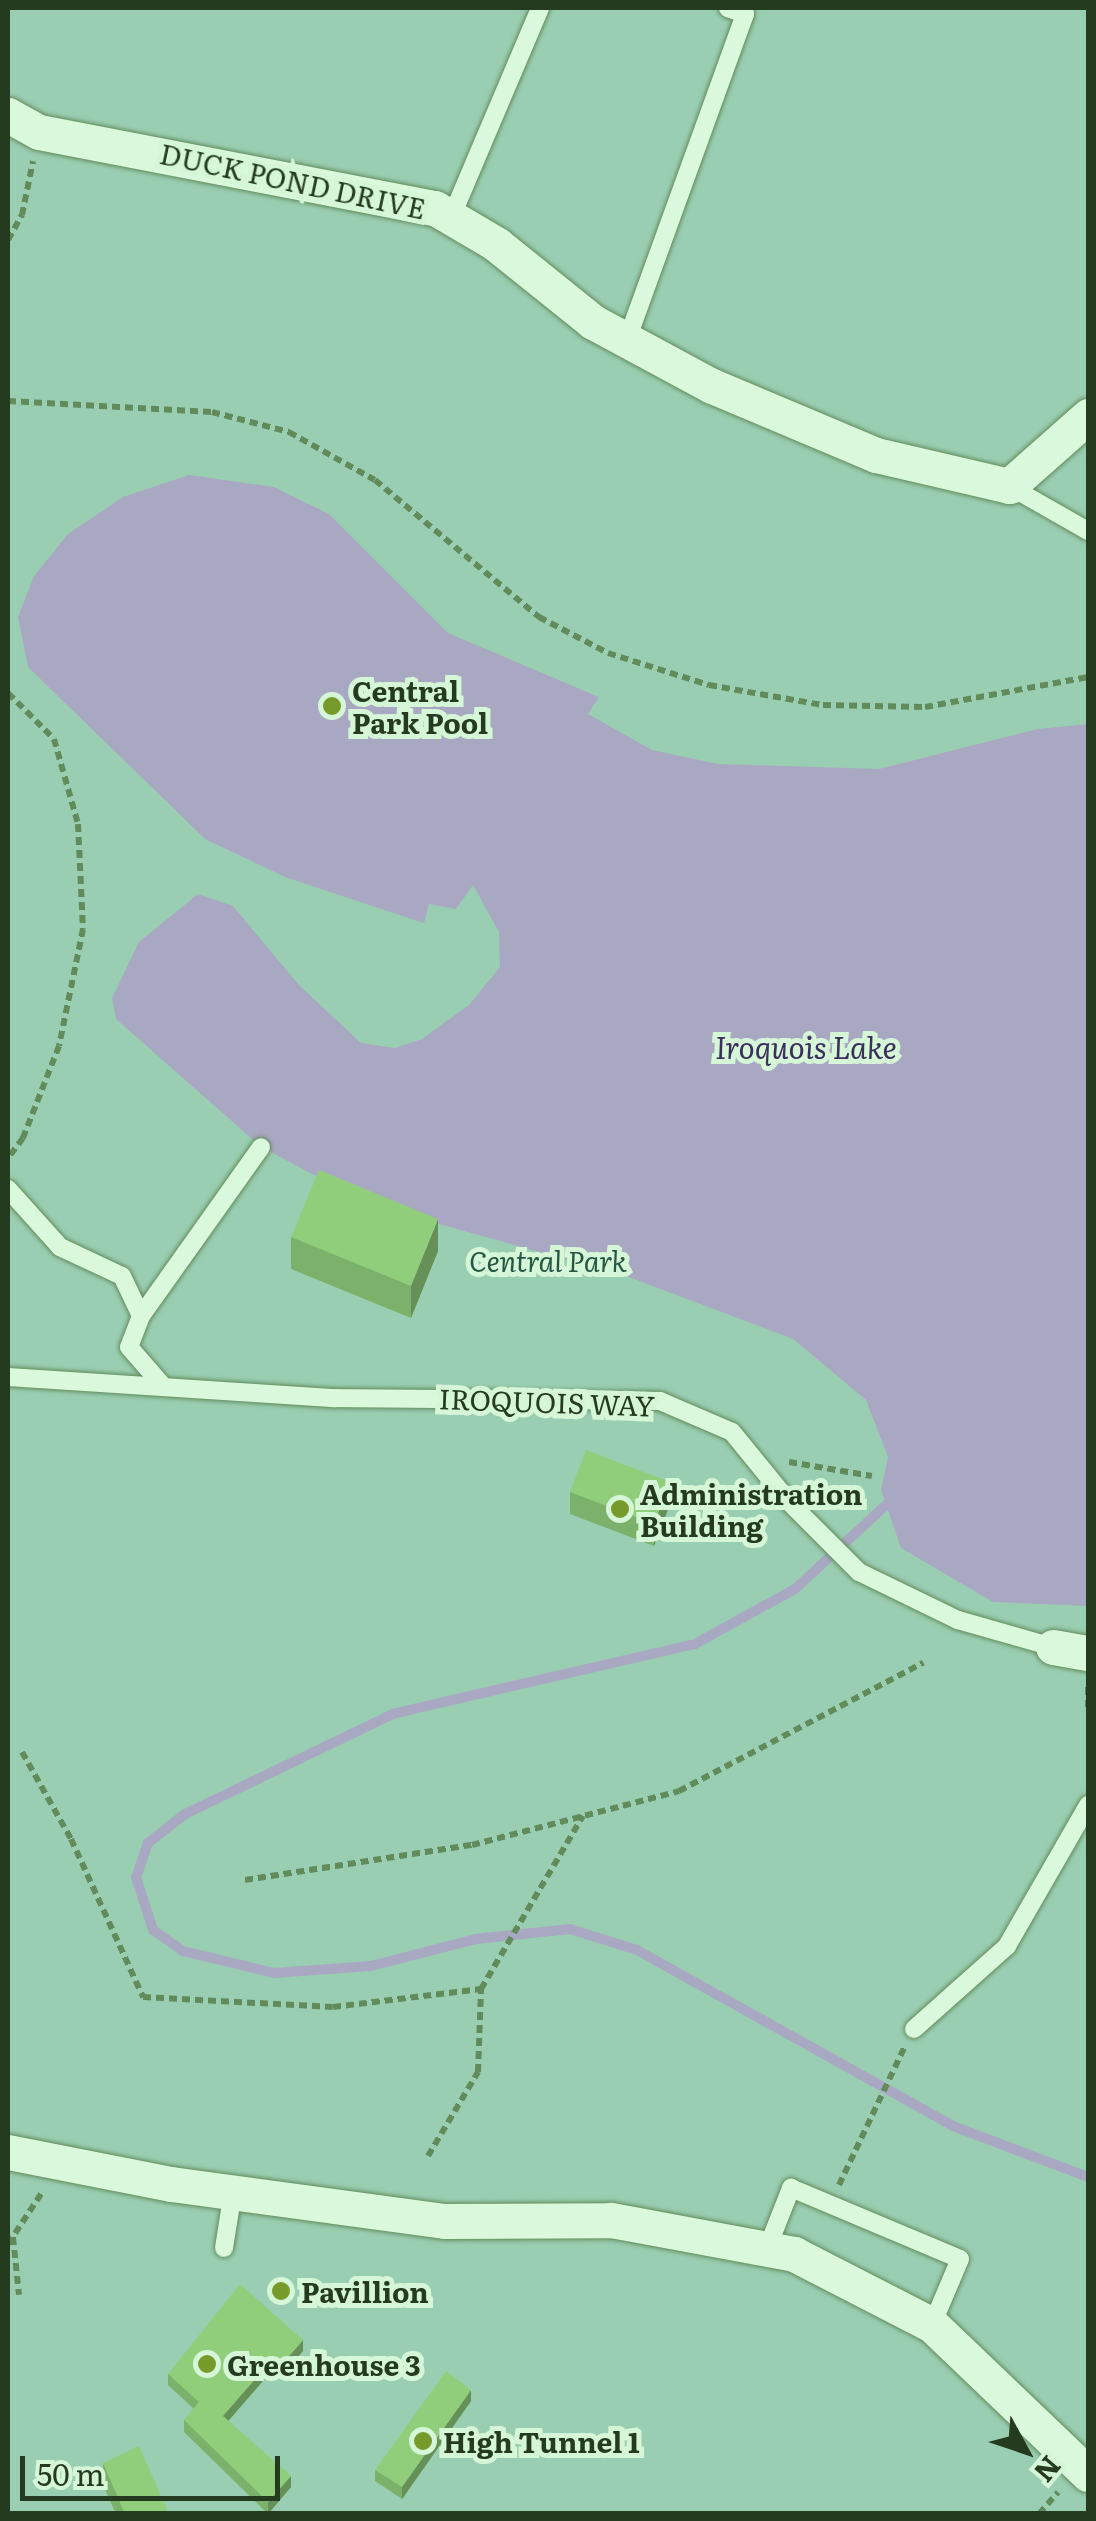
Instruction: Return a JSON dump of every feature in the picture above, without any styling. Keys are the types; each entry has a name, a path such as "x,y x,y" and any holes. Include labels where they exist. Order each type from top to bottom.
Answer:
{"street":[{"name":"DUCK POND DRIVE","path":"8,116 39,132 203,159 435,208 627,340 712,386 876,455 1010,486"},
{"path":"1010,486 1088,416"},
{"name":"IROQUOIS WAY","path":"1052,1648 1088,1653"},
{"path":"8,2152 61,2164 445,2221 611,2220 794,2254 932,2324 1075,2481"}],"lane":[{"path":"452,218 540,8"},
{"path":"627,340 746,14 728,8"},
{"path":"1010,486 1088,531"},
{"path":"163,1386 129,1347 141,1316 261,1147"},
{"path":"8,1189 60,1247 122,1276 141,1316"},
{"name":"IROQUOIS WAY","path":"8,1377 335,1398 660,1402 732,1432 846,1560 958,1620 1052,1648"},
{"path":"914,2029 1007,1946 1088,1805"},
{"path":"767,2249 790,2188 960,2259 932,2324"},
{"path":"224,2248 233,2191"}],"path":[{"path":"8,240 22,215 39,132"},
{"path":"8,400 212,412 289,432 375,480 539,618 608,653 709,685 823,705 926,707 1088,676"},
{"path":"8,693 54,738 78,824 83,929 60,1046 23,1138 8,1158"},
{"path":"752,1456 872,1476"},
{"path":"246,1880 472,1846 679,1791 923,1663"},
{"path":"1088,1687 1088,1707"},
{"path":"22,1752 71,1840 142,1997 333,2007 481,1989"},
{"path":"428,2156 478,2072 481,1989 584,1816"},
{"path":"830,2205 895,2066"},
{"path":"8,2244 61,2164"},
{"path":"13,2236 18,2296"},
{"path":"1039,2514 1075,2481"}],"green space":[{"name":"Central Park","path":"8,8 1088,8 1088,2513 8,2514"}],"water":[{"name":"Iroquois Lake","path":"189,475 274,487 329,514 448,633 599,697 588,714 652,750 718,764 879,769 1038,729 1088,724 1088,1606 993,1602 901,1548 881,1490 888,1457 866,1400 793,1339 626,1276 371,1205 261,1147 116,1019 112,998 139,942 198,894 233,906 299,985 361,1043 395,1048 422,1039 469,1005 500,967 499,932 473,885 456,909 429,904 424,923 285,877 205,839 28,667 18,617 34,576 68,534 123,497"}],"building":[{"path":"319,1170 438,1219 411,1286 291,1237"},
{"path":"586,1450 670,1482 654,1524 570,1492"},
{"path":"240,2284 303,2340 283,2363 275,2356 223,2416 291,2476 268,2502 184,2420 199,2402 168,2374"},
{"name":"High Tunnel 1","path":"446,2371 471,2390 402,2487 375,2470"},
{"path":"139,2446 169,2514 125,2514 103,2463"}],"waterway":[{"path":"886,1505 795,1589 695,1644 395,1713 185,1814 148,1843 136,1877 153,1930 183,1951 274,1973 371,1966 476,1939 570,1929 637,1950 953,2126 1088,2177"}],"place":[{"name":"Central Park Pool","path":"332,706"},
{"name":"Administration Building","path":"620,1509"},
{"name":"Pavillion","path":"281,2291"},
{"name":"Greenhouse 3","path":"207,2364"},
{"name":"High Tunnel 1","path":"423,2441"}]}
